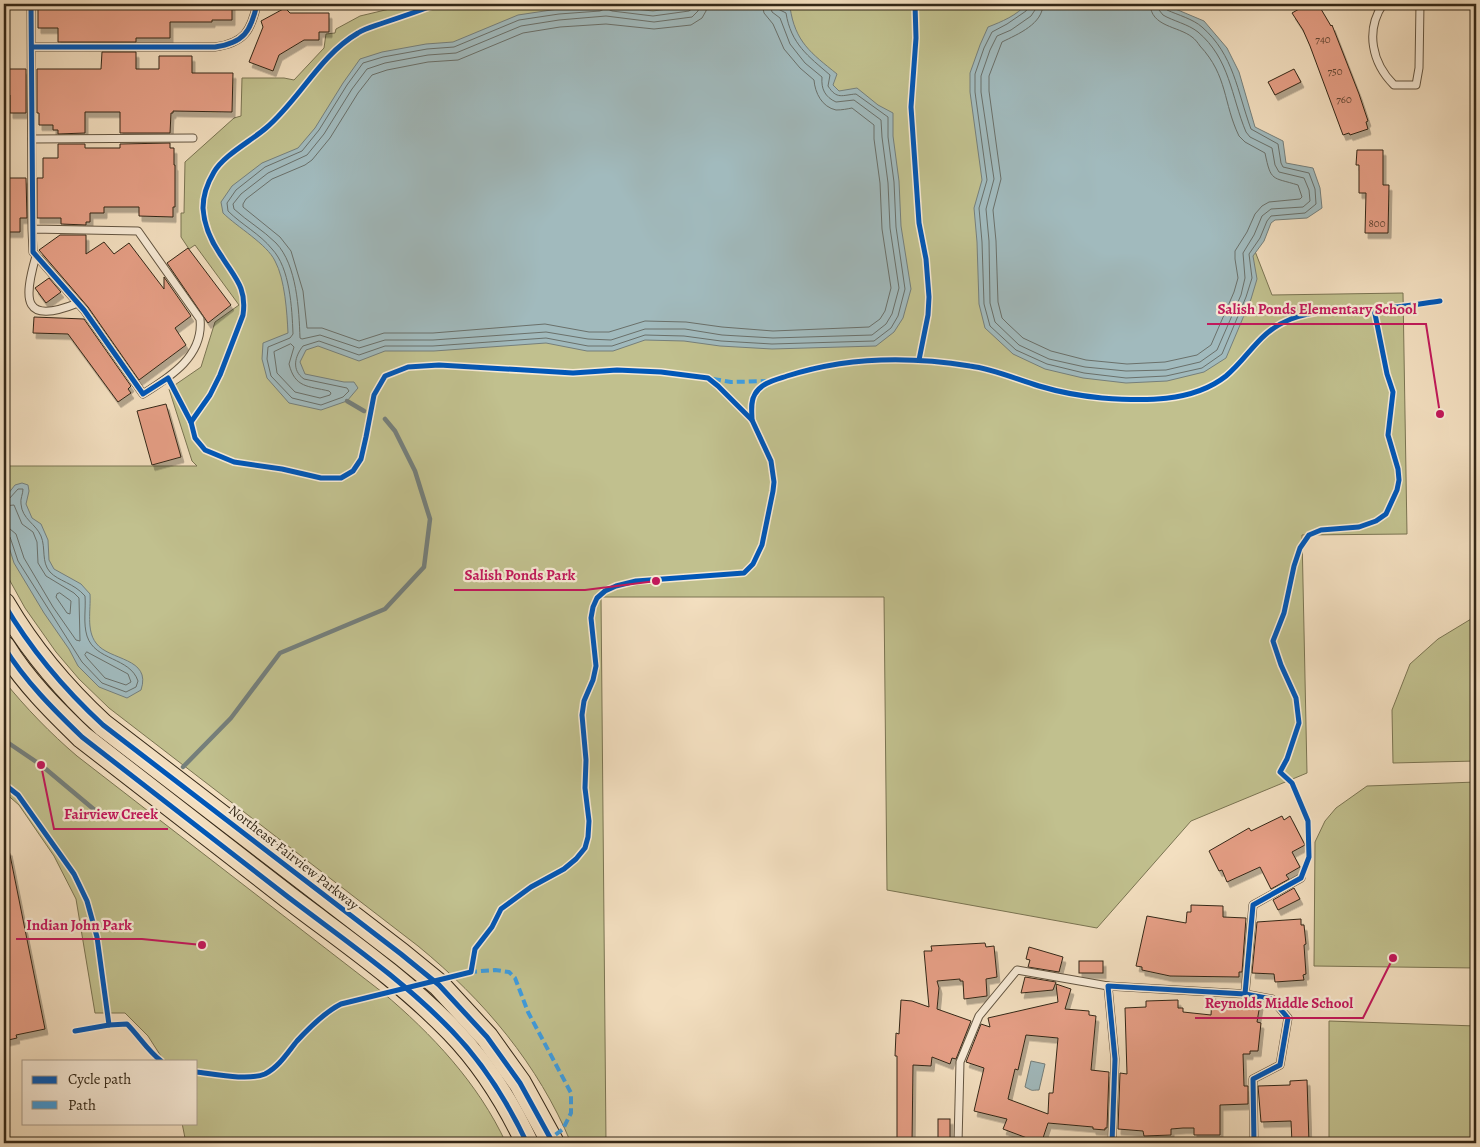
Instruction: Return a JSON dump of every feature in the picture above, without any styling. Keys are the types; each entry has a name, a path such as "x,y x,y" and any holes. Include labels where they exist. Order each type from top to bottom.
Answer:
{"main road":[{"name":"Northeast Fairview Parkway","path":"4,604 29,644 55,677 103,725 439,985 502,1056 533,1105 553,1143"},
{"path":"4,647 44,700 82,737 377,965 437,1016 463,1043 486,1074 516,1121 527,1143"}],"lane":[{"path":"31,4 32,229 33,252 78,303 143,394 168,378 187,361 201,330 200,319 138,231 32,229"},
{"path":"32,47 227,46 237,42 245,34 253,20 257,4"},
{"path":"1383,4 1376,14 1373,29 1373,46 1380,68 1385,77 1394,86 1416,85 1419,68 1420,4"},
{"path":"32,139 193,138"},
{"path":"36,256 29,291 29,302 36,310 46,312 58,311 78,303"},
{"path":"1245,994 1253,905 1300,878"},
{"path":"958,1143 960,1062 978,1016 1017,970 1108,986 1245,994 1272,999 1288,1018 1280,1065 1252,1079 1254,1143"},
{"path":"1108,986 1115,1059 1112,1143"}],"shaded area":[{"path":"405,4 1159,4 1272,295 1403,293 1407,534 1302,535 1307,773 1191,821 1097,928 887,890 884,597 601,597 606,1143 571,1143 558,1114 525,1060 487,1011 465,988 418,946 109,708 79,679 56,652 25,608 4,570 4,466 197,466 192,461 169,389 201,367 215,322 239,305 195,245 189,249 181,237 181,213 184,213 185,162 234,118 241,116 242,78 284,78 294,80 324,48 326,34 335,33 336,29 360,16"},
{"path":"1476,616 1476,761 1393,763 1392,710 1410,664 1438,639"},
{"path":"4,681 39,720 77,756 401,1008 436,1042 468,1080 495,1121 506,1143 186,1143 182,1124 198,1124 198,1060 163,1060 148,1036 125,1013 95,1013 76,899 54,856 19,805 4,792"},
{"path":"1476,782 1476,968 1314,966 1315,842 1325,821 1336,808 1367,786"},
{"path":"1329,1021 1476,1026 1476,1143 1329,1143"}],"water":[{"path":"702,4 764,4 790,7 792,19 800,38 819,60 837,74 833,85 839,91 857,88 878,105 893,113 893,136 899,181 901,226 911,289 903,318 894,332 876,346 772,349 720,346 684,341 645,340 613,351 587,351 546,343 434,351 385,351 359,361 318,346 306,350 300,362 305,374 344,382 354,382 358,388 347,401 321,410 289,403 267,378 262,359 263,343 288,333 285,296 278,268 271,255 259,242 223,213 221,202 232,186 262,163 298,148 315,128 360,59 382,52 426,44 453,42 518,15 558,9 608,6 653,11"},
{"path":"1026,4 1166,5 1204,21 1227,48 1239,72 1255,127 1283,141 1286,163 1313,168 1320,188 1322,208 1307,218 1275,220 1271,223 1264,241 1253,256 1257,279 1251,299 1226,358 1204,372 1167,381 1126,383 1083,378 1045,369 1013,354 985,328 979,304 974,208 982,180 970,92 970,73 988,27 1014,15"},
{"path":"22,483 28,485 29,491 26,504 32,518 41,524 48,540 49,560 54,569 81,584 90,594 90,626 96,643 102,649 135,665 140,671 143,679 141,690 127,698 99,687 78,666 14,563 4,531 4,499 15,485"},
{"path":"1031,1061 1045,1064 1039,1090 1025,1087"}],"building":[{"path":"38,4 232,4 232,20 170,22 170,38 136,38 136,42 58,42 58,28 38,28"},
{"path":"1308,4 1318,4 1332,25 1359,94 1368,121 1366,122 1368,129 1350,135 1349,133 1343,135 1310,46 1303,30 1292,13"},
{"path":"285,8 290,13 329,13 329,32 319,32 319,40 304,40 279,55 273,71 249,62 263,27 261,21"},
{"path":"102,52 136,52 136,69 159,69 159,56 192,56 192,73 233,73 232,112 173,111 171,113 170,133 120,133 120,112 85,112 85,133 58,134 58,130 53,130 53,125 39,125 39,113 37,113 37,69 101,69"},
{"path":"9,69 26,69 26,113 10,113 10,95 4,95 4,83 9,83"},
{"path":"1294,69 1301,82 1275,95 1268,82"},
{"path":"170,143 170,148 174,148 175,165 175,207 173,207 173,217 139,216 139,207 104,207 104,213 90,213 90,222 86,222 86,225 61,224 61,218 37,218 37,178 43,178 43,158 58,158 58,144 85,144 85,148 120,148 120,144"},
{"path":"1357,150 1383,150 1383,185 1389,185 1388,233 1365,233 1366,193 1359,193 1359,165 1356,165"},
{"path":"4,178 26,178 27,218 20,218 20,232 4,232"},
{"path":"60,235 86,235 86,254 104,242 114,254 129,243 164,289 164,277 191,316 175,328 186,345 139,380 88,307 39,250"},
{"path":"188,248 231,305 208,323 167,263"},
{"path":"49,278 61,292 46,303 35,288"},
{"path":"34,317 84,319 131,386 128,389 131,393 118,402 68,334 33,333"},
{"path":"166,404 181,457 152,465 137,411"},
{"path":"1282,816 1284,820 1290,816 1305,845 1292,852 1300,867 1286,875 1289,879 1271,889 1260,867 1227,882 1222,870 1219,871 1209,851 1249,828 1251,831"},
{"path":"9,850 45,1029 16,1035 17,1038 4,1041 4,851"},
{"path":"1294,888 1300,899 1278,910 1273,900"},
{"path":"1191,905 1223,906 1223,917 1246,918 1242,972 1239,972 1239,977 1170,976 1142,970 1142,967 1136,966 1147,916 1186,923 1187,912 1191,912"},
{"path":"1301,919 1301,925 1304,925 1306,944 1304,945 1306,974 1303,975 1304,980 1275,982 1274,974 1252,973 1257,922"},
{"path":"985,943 986,947 994,946 997,977 986,979 987,996 964,999 963,981 960,981 960,979 937,981 939,988 937,1009 971,1021 956,1059 952,1058 950,1064 932,1057 931,1066 913,1065 912,1143 897,1143 897,1056 895,1056 896,1033 899,1034 901,1000 912,1001 929,1007 924,951 932,951 931,946"},
{"path":"1029,947 1063,957 1059,972 1028,967 1030,960 1026,959"},
{"path":"1079,961 1103,961 1103,973 1079,973"},
{"path":"1025,977 1056,982 1053,990 1021,993"},
{"path":"1056,984 1071,989 1065,1009 1089,1011 1089,1015 1096,1016 1091,1070 1109,1072 1107,1128 1105,1130 1093,1129 1093,1127 1048,1123 1042,1141 1036,1139 1035,1141 1003,1129 1007,1119 974,1111 984,1068 966,1062 981,1024 990,1027 988,1018 1058,1002","holes":["1026,1035 1058,1038 1053,1093 1049,1093 1048,1114 1008,1099 1015,1069 1018,1070"]},
{"path":"1212,999 1260,1004 1257,1022 1261,1023 1258,1051 1250,1051 1250,1054 1243,1054 1244,1086 1248,1086 1248,1104 1220,1105 1220,1135 1194,1135 1194,1128 1183,1128 1171,1129 1171,1135 1144,1136 1143,1131 1118,1129 1120,1073 1127,1074 1125,1008 1146,1007 1146,1001 1178,1000 1178,1008 1183,1008 1183,1012 1211,1015"},
{"path":"1307,1080 1309,1143 1292,1143 1291,1121 1261,1122 1258,1086 1290,1085 1290,1081"},
{"path":"938,1119 950,1119 950,1143 938,1143"}],"waterway":[{"path":"347,401 364,411"},
{"path":"183,767 231,718 280,653 385,609 424,567 430,519 415,471 395,431 385,419"},
{"path":"4,740 41,765 103,817 138,813"}],"marked path":[{"path":"713,379 731,382 768,381"},
{"path":"469,972 495,970 509,972 515,978 528,1012 571,1093 571,1113 563,1129 551,1138"}],"cycle path":[{"path":"31,4 33,252 84,310 143,394 168,378 191,422 195,438 205,450 234,462 282,469 321,478 341,478 353,471 361,459 374,395 385,376 408,367 439,365 573,373 617,370 661,372 708,378 752,420 771,461 774,482 762,545 753,564 744,573 636,581 616,586 605,591 597,598 591,618 596,666 593,680 584,701 582,715 586,760 585,788 589,821 585,848 564,869 531,887 501,909 492,927 475,949 471,972 341,1004 329,1011 312,1026 279,1063 265,1074 240,1077 198,1072"},
{"path":"32,47 215,47 233,42 245,34 252,22 257,4"},
{"path":"191,422 210,395 220,375 243,315 244,306 242,290 215,246 205,221 204,199 214,172 224,160 278,117 332,53 344,42 367,28 437,4"},
{"path":"915,4 916,38 911,107 919,223 926,259 929,297 928,315 919,360"},
{"path":"752,420 753,397 761,387 769,382 832,365 878,360 924,361 979,367 1047,388 1070,394 1094,397 1133,400 1182,396 1213,385 1226,376 1262,337 1280,324 1291,319 1321,312 1390,308 1440,301"},
{"path":"1245,994 1253,905 1301,878 1309,857 1308,821 1292,783 1280,772 1287,759 1299,723 1296,698 1281,665 1273,641 1284,613 1294,566 1300,548 1309,535 1321,530 1359,527 1376,521 1386,514 1397,490 1399,480 1398,469 1388,435 1393,392 1387,374 1374,309"},
{"path":"4,604 25,637 49,668 103,725 439,985 487,1037 520,1083 553,1143"},
{"path":"4,647 30,683 82,737 372,961 433,1012 474,1056 503,1098 527,1143"},
{"path":"4,784 18,795 74,874 87,901 97,937 109,1025 75,1031"},
{"path":"1112,1143 1115,1059 1108,986 1245,994 1272,999 1288,1018 1280,1065 1253,1079 1254,1143"},
{"path":"109,1025 127,1024 160,1060"}],"place":[{"name":"Salish Ponds Elementary School","path":"1440,414"},
{"name":"Salish Ponds Park","path":"656,581"},
{"name":"Fairview Creek","path":"41,765"},
{"name":"Indian John Park","path":"202,945"},
{"name":"Reynolds Middle School","path":"1393,958"}]}
